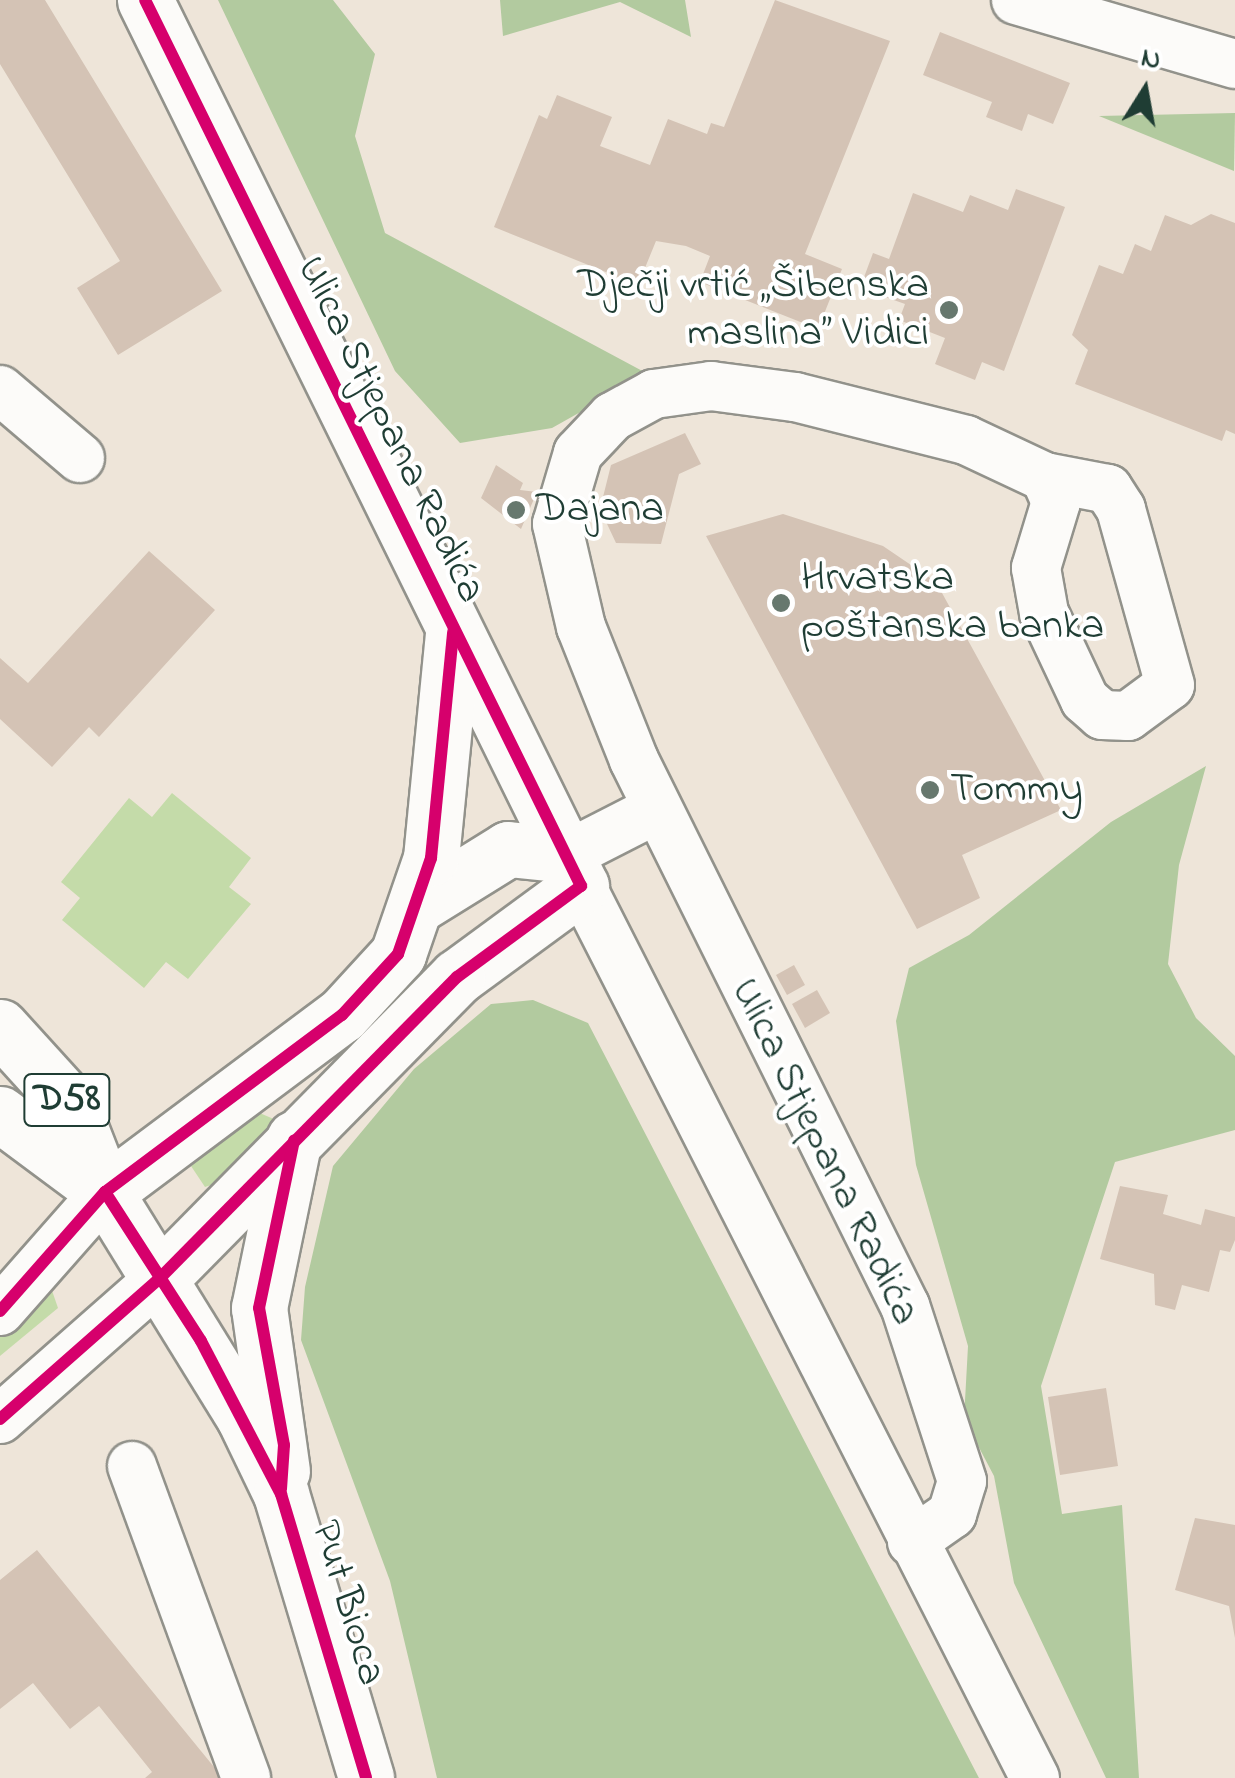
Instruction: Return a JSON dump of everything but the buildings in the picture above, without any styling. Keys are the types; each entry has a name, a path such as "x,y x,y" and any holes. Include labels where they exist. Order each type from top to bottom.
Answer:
{"main road":[{"name":"Ulica Stjepana Radića","path":"145,0 574,871"},
{"path":"104,1192 372,988 421,902 453,632"},
{"path":"162,1276 295,1136 457,977 574,871 508,849 421,902"},
{"name":"D58","path":"0,1027 72,1106 104,1192"},
{"name":"D58","path":"0,1114 104,1192"},
{"path":"280,1494 284,1445 259,1308 295,1136"},
{"name":"Put Bioca","path":"104,1192 162,1276 280,1494 366,1778"}],"street":[{"path":"1016,0 1235,64"},
{"name":"Ulica Stjepana Radića","path":"912,1542 952,1514 962,1481 906,1306 657,810 560,559 562,485 612,417 654,394 710,386 794,396 966,440 1045,477 1108,490 1121,510 1170,685 1128,716 1102,715 1085,700 1044,613 1036,568 1056,502 1045,477"},
{"path":"0,390 80,458"},
{"path":"574,871 657,810"},
{"name":"Ulica Stjepana Radića","path":"574,871 1034,1778"},
{"path":"0,1311 104,1192"},
{"path":"0,1419 162,1276"},
{"path":"132,1466 246,1778"}],"green space":[{"path":"218,0 333,0 375,54 355,136 385,233 648,374 552,428 460,443 395,371"},
{"path":"500,0 685,0 691,37 620,2 503,36"},
{"path":"1235,113 1234,171 1099,116"},
{"path":"1206,766 1179,865 1168,964 1196,1018 1235,1056 1235,1130 1115,1162 1041,1386 1062,1514 1122,1505 1139,1778 1106,1778 1014,1583 994,1476 964,1419 968,1346 916,1165 896,1021 909,968 969,935 1111,822"},
{"path":"172,793 251,858 229,887 251,904 188,979 166,962 144,988 62,920 80,898 61,882 129,798 152,817"},
{"path":"533,1000 588,1023 979,1778 437,1778 390,1581 301,1340 305,1287 333,1166 414,1069 491,1004"},
{"path":"255,1111 276,1120 223,1181 205,1187 191,1166"},
{"path":"48,1279 58,1308 0,1356 0,1334"}],"cycle path":[{"path":"0,1419 162,1276 457,977 581,886 145,0"},
{"path":"0,1311 105,1192 342,1015 398,954 431,858 453,632"},
{"path":"281,1489 284,1445 259,1308 294,1141"},
{"path":"105,1192 201,1341 281,1494 366,1778"}],"place":[{"name":"Dječji vrtić „Šibenska maslina” Vidici","path":"949,310"},
{"name":"Dajana","path":"516,510"},
{"name":"Hrvatska poštanska banka","path":"781,603"},
{"name":"Tommy","path":"930,790"}]}
